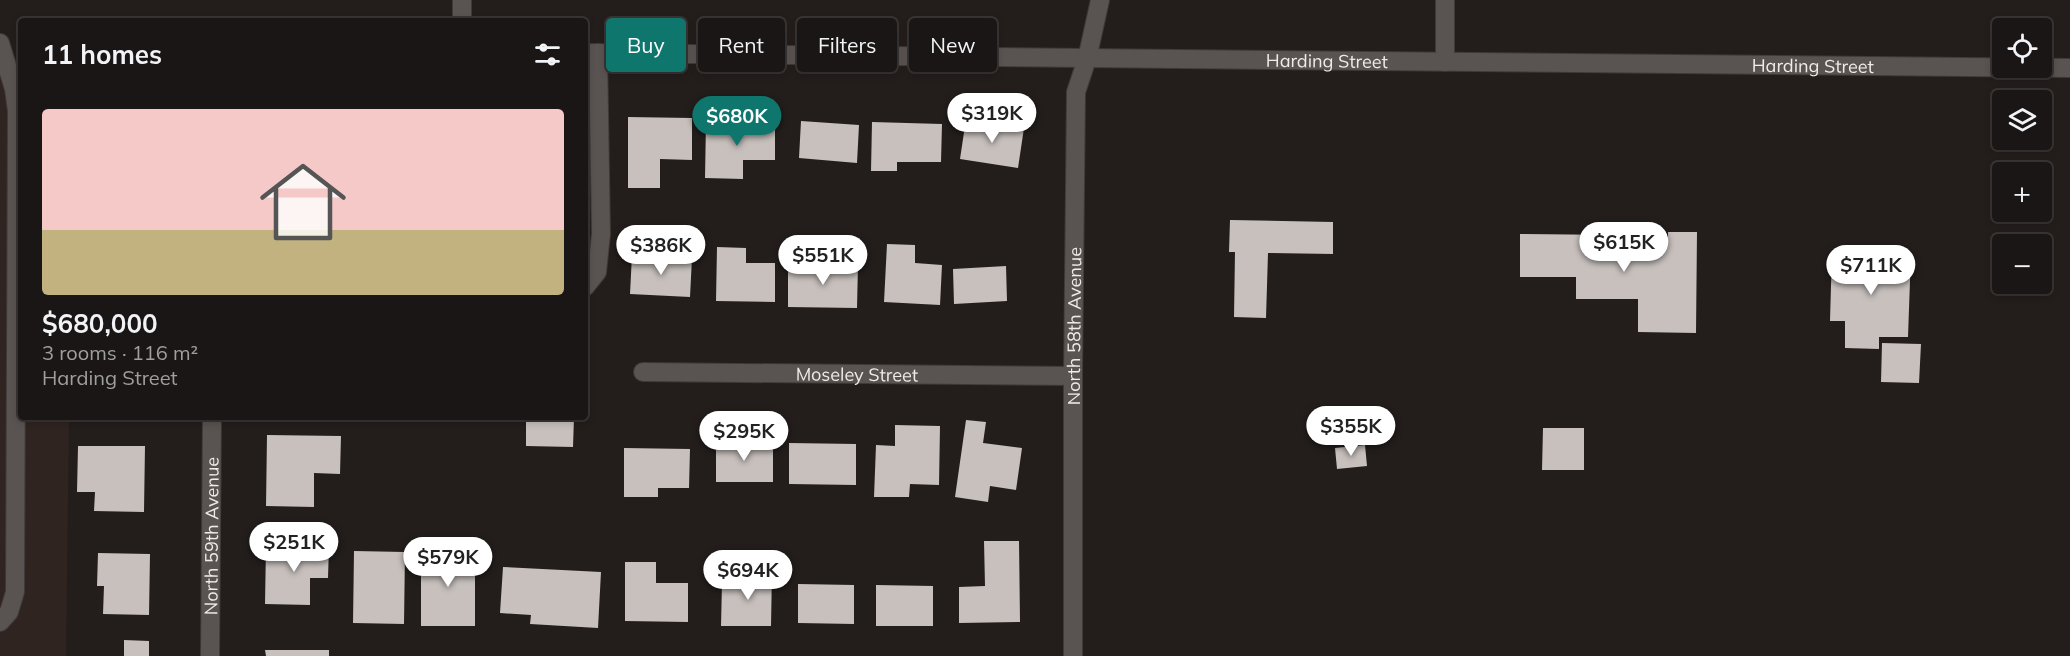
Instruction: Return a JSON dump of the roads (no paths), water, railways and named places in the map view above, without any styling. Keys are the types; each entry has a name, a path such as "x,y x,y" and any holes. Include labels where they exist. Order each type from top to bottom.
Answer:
{"street":[{"path":"462,0 462,18"},
{"name":"North 58th Avenue","path":"1073,656 1076,92 1087,59 1100,0"},
{"path":"1445,0 1445,62"},
{"path":"0,43 14,89 17,111 8,137 15,592 9,612 0,622"},
{"path":"588,284 597,273 601,234 591,53"},
{"name":"Harding Street","path":"591,53 2070,68"},
{"name":"Moseley Street","path":"643,372 1073,376"},
{"name":"North 59th Avenue","path":"210,656 212,420"}]}
